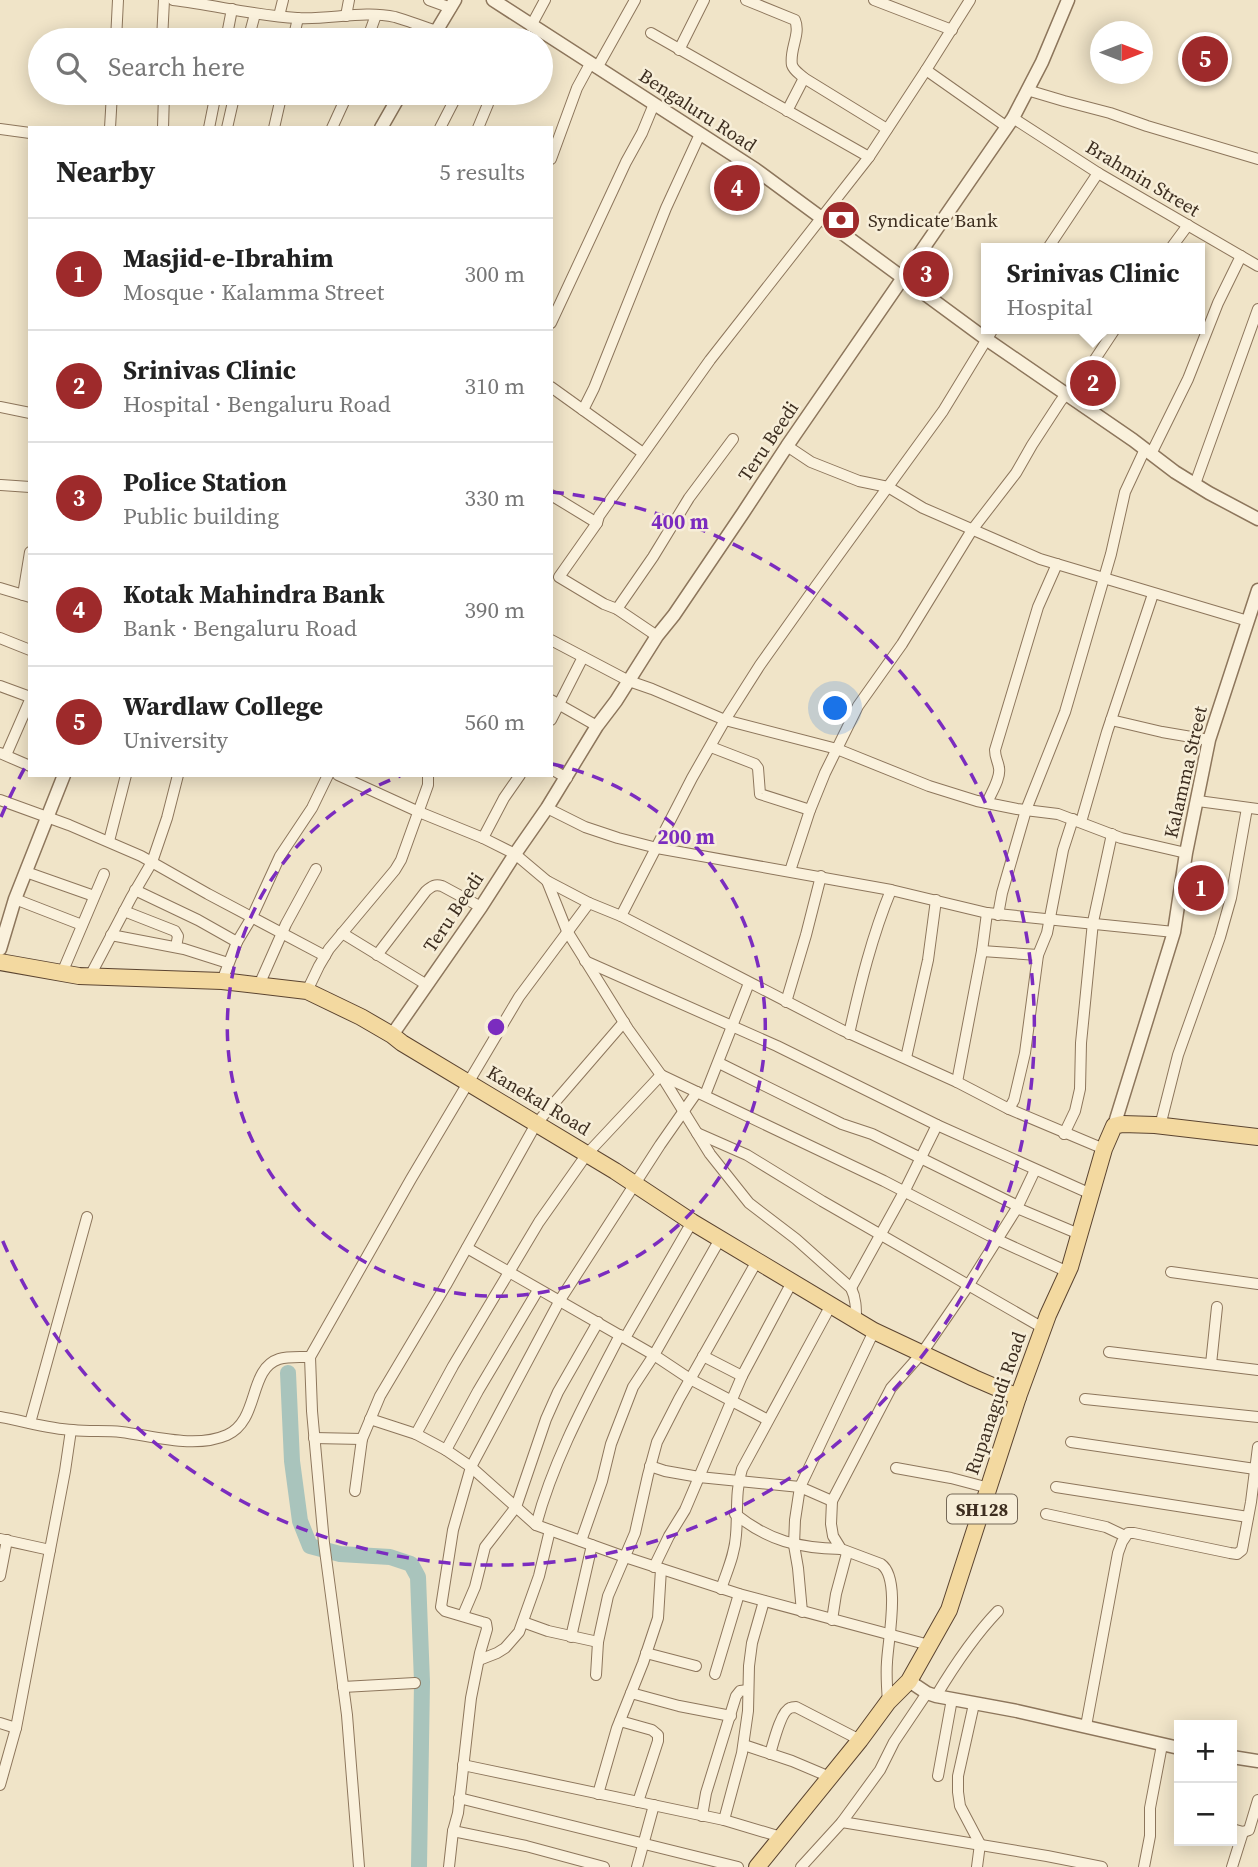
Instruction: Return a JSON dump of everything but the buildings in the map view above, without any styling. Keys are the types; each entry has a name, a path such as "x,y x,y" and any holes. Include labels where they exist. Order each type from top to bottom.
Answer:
{"main road":[{"name":"Kanekal Road","path":"0,962 90,976 222,981 307,990 392,1035 587,1154 692,1222 874,1331 1018,1397"},
{"path":"1114,1126 1136,1124 1258,1137"},
{"name":"Rupanagudi Road","path":"757,1867 888,1702 909,1681 949,1610 1018,1397 1043,1328 1068,1272 1104,1149 1114,1126"}],"street":[{"path":"117,28 118,0"},
{"path":"163,28 164,0"},
{"path":"173,0 298,18 376,15 395,17 418,28"},
{"path":"249,28 250,0"},
{"path":"279,16 283,0"},
{"path":"346,16 349,0"},
{"path":"429,0 453,4 439,28"},
{"name":"Bengaluru Road","path":"495,0 534,28"},
{"path":"531,26 545,0"},
{"path":"553,154 577,88 635,0"},
{"path":"679,50 704,0"},
{"path":"746,0 794,20 797,25 792,66 804,78 887,129"},
{"path":"657,636 617,609 555,574 597,523 599,516 710,360 869,157 970,0"},
{"name":"Teru Beedi","path":"392,1035 567,778 597,726 657,636 674,615 1010,122 1068,0"},
{"path":"880,1 952,30"},
{"path":"228,28 232,9"},
{"path":"372,28 376,15"},
{"path":"296,28 298,18"},
{"path":"651,33 869,157"},
{"name":"Bengaluru Road","path":"553,40 755,170 904,278 981,329"},
{"name":"Brahmin Street","path":"926,70 1258,266"},
{"path":"787,111 804,78"},
{"path":"1027,90 1258,159"},
{"path":"553,319 654,104"},
{"path":"110,126 111,105"},
{"path":"163,126 164,105"},
{"path":"209,126 214,105"},
{"path":"227,126 232,105"},
{"path":"274,126 279,105"},
{"path":"333,126 343,105"},
{"path":"382,126 394,105"},
{"path":"441,126 452,105"},
{"path":"479,126 488,105"},
{"path":"0,129 28,133"},
{"path":"583,410 666,208 700,134"},
{"path":"1051,243 1098,173"},
{"path":"1175,243 1188,225"},
{"path":"998,915 1026,810 1065,712 1111,554 1125,492 1188,379 1218,303 1241,256"},
{"path":"1195,484 1258,309"},
{"path":"621,916 725,720 768,654 943,411 989,334"},
{"name":"Bengaluru Road","path":"989,334 1068,396 1195,484 1258,519"},
{"path":"790,871 810,810 858,706 902,644 972,530 1016,473 1046,423 1111,334"},
{"path":"553,388 643,453"},
{"path":"0,407 28,413"},
{"path":"617,609 689,498 733,439"},
{"path":"787,446 811,462 833,472 888,487 923,508 1040,559 1248,621"},
{"path":"1,485 28,487"},
{"path":"553,496 597,523"},
{"path":"987,803 999,774 995,750 1016,676 1038,607 1057,564"},
{"path":"0,588 26,596 28,574"},
{"name":"Kalamma Street","path":"1114,1126 1174,932 1186,853 1209,740 1258,590"},
{"path":"1009,1109 1014,1100 1025,1053 1038,955 1050,918 1063,850 1077,821 1153,594"},
{"path":"0,638 28,649"},
{"path":"553,641 629,681 725,720 837,749 929,786 987,803 1058,814 1112,835 1186,853"},
{"path":"583,657 555,702 597,726"},
{"path":"0,686 28,698"},
{"path":"28,703 3,754 28,765"},
{"path":"1111,720 1209,740"},
{"path":"711,747 755,764 758,768 760,794 810,810"},
{"path":"553,770 567,778"},
{"path":"0,949 59,777"},
{"path":"109,841 125,777"},
{"path":"90,976 152,862 177,777"},
{"path":"222,981 237,942 252,918 280,856 312,808 327,777"},
{"path":"342,777 515,854 547,881 621,916 849,1034 906,1058 1009,1109 1104,1149"},
{"path":"307,990 325,956 401,860 428,785 428,777"},
{"path":"483,838 519,777"},
{"path":"0,800 109,841 325,956"},
{"path":"1158,1126 1178,1055 1220,937 1253,809 1198,800"},
{"path":"547,808 585,827 657,848 821,876 998,915 1093,922 1174,932"},
{"path":"1064,1133 1080,1089 1081,1043 1093,922 1112,835"},
{"path":"259,985 316,869"},
{"path":"26,872 94,896"},
{"path":"62,973 104,874"},
{"path":"786,1002 821,876"},
{"path":"547,881 567,931 710,1154 749,1203 796,1239 851,1288 856,1319"},
{"path":"377,954 431,886 442,886 481,907"},
{"path":"135,890 237,942"},
{"path":"849,1034 863,976 891,890"},
{"path":"15,899 82,925"},
{"path":"906,1058 928,960 936,900"},
{"path":"359,1867 343,1687 324,1543 310,1357 519,997 589,903"},
{"path":"124,911 174,931 178,936 176,947"},
{"path":"957,1082 987,913"},
{"path":"342,933 427,985"},
{"path":"111,935 176,947 228,963"},
{"path":"982,951 1038,955"},
{"path":"585,961 777,1046 937,1125 1091,1194"},
{"path":"449,1867 471,1698 487,1626 463,1615 445,1611 441,1607 453,1530 471,1467 560,1300 683,1112 701,1093 719,1063 749,983"},
{"path":"355,1491 362,1440 380,1396 536,1124 624,1022"},
{"path":"719,1063 842,1124 872,1134 1018,1207 1079,1234"},
{"path":"661,1075 1068,1272"},
{"path":"416,1434 453,1366 539,1222 587,1154 661,1075"},
{"path":"851,1288 937,1125"},
{"path":"697,1133 747,1155 1043,1328"},
{"path":"832,1620 844,1551 833,1536 832,1501 891,1388 922,1353 999,1240 1035,1170"},
{"path":"30,1423 87,1217"},
{"path":"536,1525 552,1472 570,1433 622,1337 692,1222"},
{"path":"581,1541 611,1444 633,1387 720,1239"},
{"path":"467,1248 598,1322 690,1379 768,1420"},
{"path":"596,1675 598,1642 608,1596 635,1533 650,1466 661,1433 757,1261"},
{"path":"1171,1272 1258,1284"},
{"path":"598,1794 620,1721 658,1618 658,1568 669,1536 685,1510 742,1376 792,1282"},
{"path":"446,1450 538,1290"},
{"path":"721,1589 734,1550 738,1481 742,1469 831,1305"},
{"path":"1211,1364 1217,1307"},
{"path":"463,1615 475,1587 485,1547 516,1507 546,1419 558,1392 598,1322"},
{"path":"802,1612 794,1545 800,1487 874,1331"},
{"path":"1109,1352 1258,1370"},
{"path":"703,1356 742,1376"},
{"path":"0,1417 71,1430 117,1432 192,1441 215,1439 229,1434 241,1425 247,1416 262,1374 270,1363 280,1358 310,1357"},
{"path":"1085,1399 1258,1418"},
{"path":"370,1419 416,1434 446,1450 471,1467 536,1525 721,1589 929,1645"},
{"path":"0,1785 16,1728 71,1430"},
{"path":"314,1438 362,1440"},
{"path":"1071,1442 1255,1469"},
{"path":"1086,1726 1118,1553 1125,1536 1134,1533 1237,1554 1242,1550 1256,1483 1258,1447"},
{"path":"650,1466 699,1477 800,1487 832,1501"},
{"path":"896,1468 989,1488"},
{"path":"1056,1487 1248,1517"},
{"path":"736,1514 768,1536 794,1545 844,1551 881,1564 888,1572 892,1605 887,1662 888,1702"},
{"path":"1046,1514 1106,1527 1125,1536"},
{"path":"479,1660 505,1648 519,1632 539,1576 550,1530"},
{"path":"1246,1531 1258,1533"},
{"path":"0,1576 3,1539 50,1550"},
{"path":"571,1637 592,1545"},
{"path":"715,1674 739,1594"},
{"path":"724,1820 747,1730 748,1666 764,1601"},
{"path":"801,1867 842,1822 880,1770 894,1742 998,1611"},
{"path":"523,1622 571,1637 598,1642"},
{"path":"646,1653 696,1666"},
{"path":"909,1681 931,1695 1017,1711 1174,1747"},
{"path":"343,1687 415,1683"},
{"path":"702,1816 706,1793 738,1693 748,1690"},
{"path":"631,1693 731,1716"},
{"path":"938,1776 952,1699"},
{"path":"974,1703 958,1776 958,1793 960,1806 980,1844 977,1867"},
{"path":"770,1754 783,1716 791,1707 796,1707 860,1740"},
{"path":"620,1721 652,1730 658,1735 638,1802"},
{"path":"0,1723 16,1728"},
{"path":"744,1745 830,1777"},
{"path":"1144,1867 1150,1836 1150,1808 1162,1745"},
{"path":"1237,1758 1258,1761"},
{"path":"463,1765 724,1820 781,1837"},
{"path":"460,1798 738,1867"},
{"path":"1237,1830 1247,1832 1251,1827 1258,1800"},
{"path":"637,1867 654,1805"},
{"path":"842,1822 1102,1867"},
{"path":"453,1831 526,1846 604,1867"},
{"path":"1232,1867 1243,1832"}],"waterway":[{"path":"288,1373 292,1461 300,1521 310,1546 340,1554 390,1557 411,1564 418,1577 422,1682 419,1867"}],"place":[{"name":"Wardlaw College","path":"1205,59"},
{"name":"Kotak Mahindra Bank","path":"737,188"},
{"name":"Syndicate Bank","path":"841,220"},
{"name":"Police Station","path":"926,274"},
{"name":"Srinivas Clinic","path":"1093,383"},
{"name":"Masjid-e-Ibrahim","path":"1201,888"}]}
